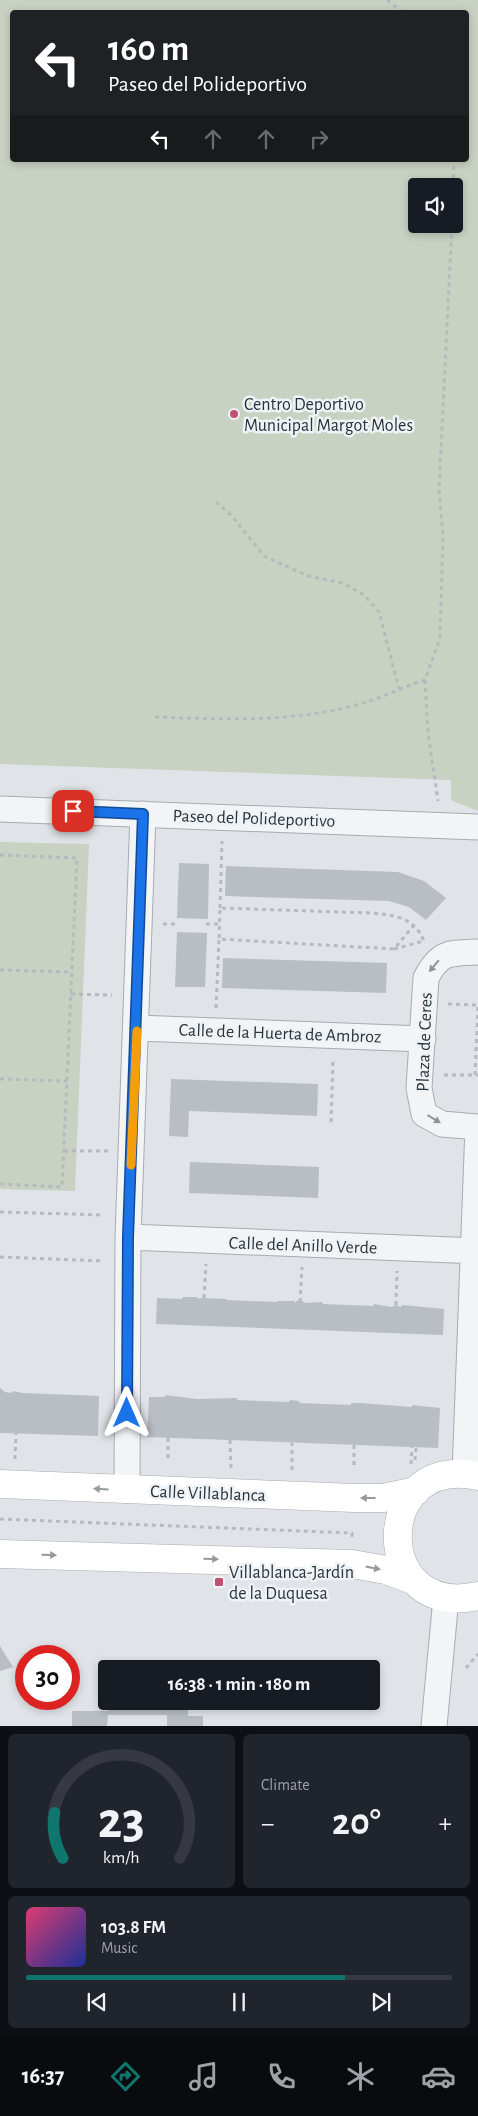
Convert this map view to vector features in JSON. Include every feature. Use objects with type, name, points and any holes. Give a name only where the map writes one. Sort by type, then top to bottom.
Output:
[{"type":"main road","points":[[472,1475],[447,1475],[430,1481],[416,1491],[406,1504],[399,1518],[396,1535],[398,1551],[404,1566],[414,1580],[428,1591],[446,1598],[464,1599],[478,1596]]},
{"type":"main road","name":"Calle Villablanca","points":[[0,1484],[373,1498],[383,1498],[416,1491]]},
{"type":"main road","points":[[0,1554],[352,1564],[386,1570],[414,1580]]},
{"type":"street","name":"Paseo del Polideportivo","points":[[0,809],[478,827]]},
{"type":"street","points":[[127,1490],[128,1237],[137,1028],[143,814]]},
{"type":"street","name":"Plaza de Ceres","points":[[478,952],[450,953],[434,963],[426,978],[419,1088],[424,1114],[442,1124],[478,1127]]},
{"type":"street","name":"Calle de la Huerta de Ambroz","points":[[137,1028],[423,1039]]},
{"type":"street","points":[[472,1475],[478,1127]]},
{"type":"street","name":"Calle del Anillo Verde","points":[[128,1237],[476,1251]]},
{"type":"street","points":[[434,1726],[446,1598]]},
{"type":"path","points":[[387,0],[400,10]]},
{"type":"path","points":[[453,178],[454,162]]},
{"type":"path","points":[[438,801],[428,732],[425,680],[440,638],[442,536],[439,490],[452,233]]},
{"type":"path","points":[[216,502],[231,515],[264,556],[308,576],[343,583],[364,595],[379,612],[399,689]]},
{"type":"path","points":[[154,718],[251,720],[314,714],[358,705],[425,680]]},
{"type":"path","points":[[216,1014],[222,838]]},
{"type":"path","points":[[0,855],[77,858],[62,1187],[0,1184]]},
{"type":"path","points":[[219,938],[394,949],[424,941],[419,929],[394,915],[371,912],[220,908]]},
{"type":"path","points":[[158,923],[176,924]]},
{"type":"path","points":[[206,924],[219,924]]},
{"type":"path","points":[[394,949],[414,925]]},
{"type":"path","points":[[0,970],[72,972]]},
{"type":"path","points":[[71,994],[118,995]]},
{"type":"path","points":[[475,1075],[478,1005]]},
{"type":"path","points":[[331,1122],[334,1035]]},
{"type":"path","points":[[0,1079],[67,1081]]},
{"type":"path","points":[[64,1151],[112,1151]]},
{"type":"path","points":[[0,1212],[112,1215]]},
{"type":"path","points":[[0,1257],[109,1262]]},
{"type":"path","points":[[204,1298],[206,1263]]},
{"type":"path","points":[[300,1302],[302,1266]]},
{"type":"path","points":[[396,1305],[397,1269]]},
{"type":"path","points":[[14,1460],[16,1433]]},
{"type":"path","points":[[168,1438],[168,1458]]},
{"type":"path","points":[[230,1440],[231,1469]]},
{"type":"path","points":[[292,1443],[292,1462]]},
{"type":"path","points":[[354,1445],[354,1465]]},
{"type":"path","points":[[415,1461],[416,1448]]},
{"type":"path","points":[[0,1519],[352,1533],[352,1546]]},
{"type":"path","points":[[466,1668],[478,1654]]},
{"type":"green space","name":"Centro Deportivo Municipal Margot Moles","points":[[0,0],[478,0],[478,811],[451,800],[451,780],[0,764]]},
{"type":"green space","points":[[0,842],[89,844],[75,1191],[0,1189]]},
{"type":"building","points":[[179,863],[209,864],[208,919],[177,918]]},
{"type":"building","points":[[226,866],[398,872],[424,881],[446,898],[426,920],[409,907],[389,901],[225,896]]},
{"type":"building","points":[[177,932],[207,933],[205,987],[175,987]]},
{"type":"building","points":[[223,958],[387,963],[386,993],[222,988]]},
{"type":"building","points":[[171,1079],[318,1084],[317,1116],[189,1111],[188,1137],[169,1136]]},
{"type":"building","points":[[190,1162],[319,1167],[318,1198],[189,1193]]},
{"type":"building","points":[[183,1297],[277,1302],[294,1301],[296,1303],[296,1301],[303,1301],[304,1303],[322,1302],[323,1304],[373,1306],[374,1304],[392,1307],[396,1305],[401,1307],[402,1305],[444,1309],[443,1335],[156,1324],[157,1298],[182,1299]]},
{"type":"building","points":[[0,1388],[5,1392],[11,1393],[13,1391],[99,1396],[98,1436],[0,1433]]},
{"type":"building","points":[[165,1395],[197,1399],[237,1398],[237,1400],[289,1402],[290,1400],[299,1401],[300,1403],[351,1405],[351,1403],[361,1403],[440,1408],[438,1448],[147,1437],[149,1397],[165,1397]]},
{"type":"building","points":[[0,1646],[13,1667],[0,1671]]},
{"type":"building","points":[[188,1710],[188,1716],[203,1716],[203,1726],[167,1726],[167,1715],[108,1715],[107,1726],[72,1726],[72,1711]]},
{"type":"slow traffic","points":[[131,1165],[137,1031]]},
{"type":"place","name":"Centro Deportivo Municipal Margot Moles","points":[[234,414]]},
{"type":"place","name":"Villablanca-Jardín de la Duquesa","points":[[219,1582]]},
{"type":"route","points":[[73,811],[143,814],[137,1028],[128,1237],[127,1413]]}]
